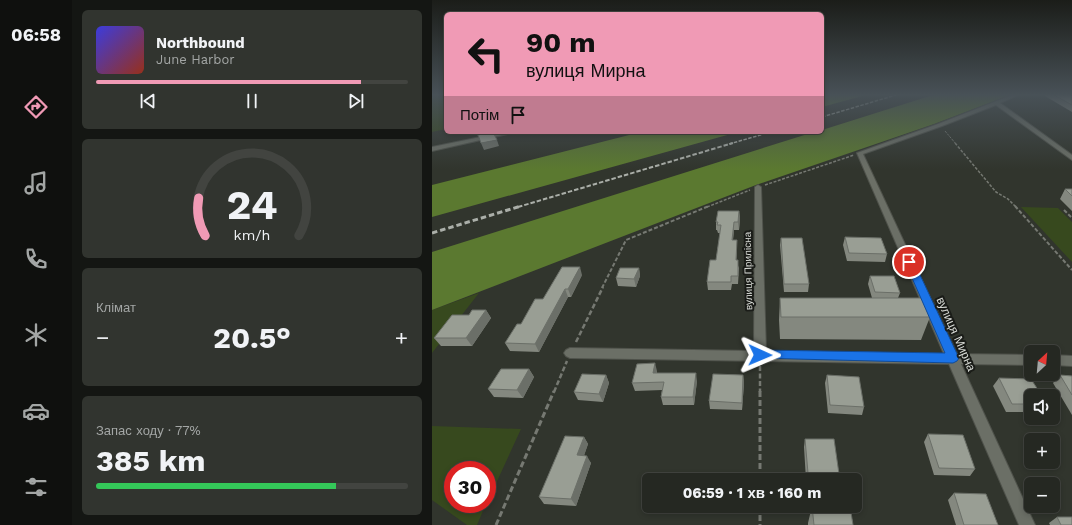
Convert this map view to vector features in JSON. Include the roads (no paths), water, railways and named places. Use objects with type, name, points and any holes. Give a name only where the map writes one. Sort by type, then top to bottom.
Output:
[{"type":"street","name":"вулиця Мирна","points":[[954,120],[860,154],[1027,525]]},
{"type":"street","points":[[1020,120],[1072,158]]},
{"type":"street","points":[[432,149],[503,134]]},
{"type":"street","name":"вулиця Прилісна","points":[[758,187],[760,355]]},
{"type":"street","points":[[570,353],[1024,360]]},
{"type":"street","points":[[1060,360],[1072,361]]},
{"type":"railway","points":[[729,144],[764,134]]},
{"type":"railway","points":[[518,207],[733,143]]},
{"type":"railway","points":[[432,233],[521,206]]}]
